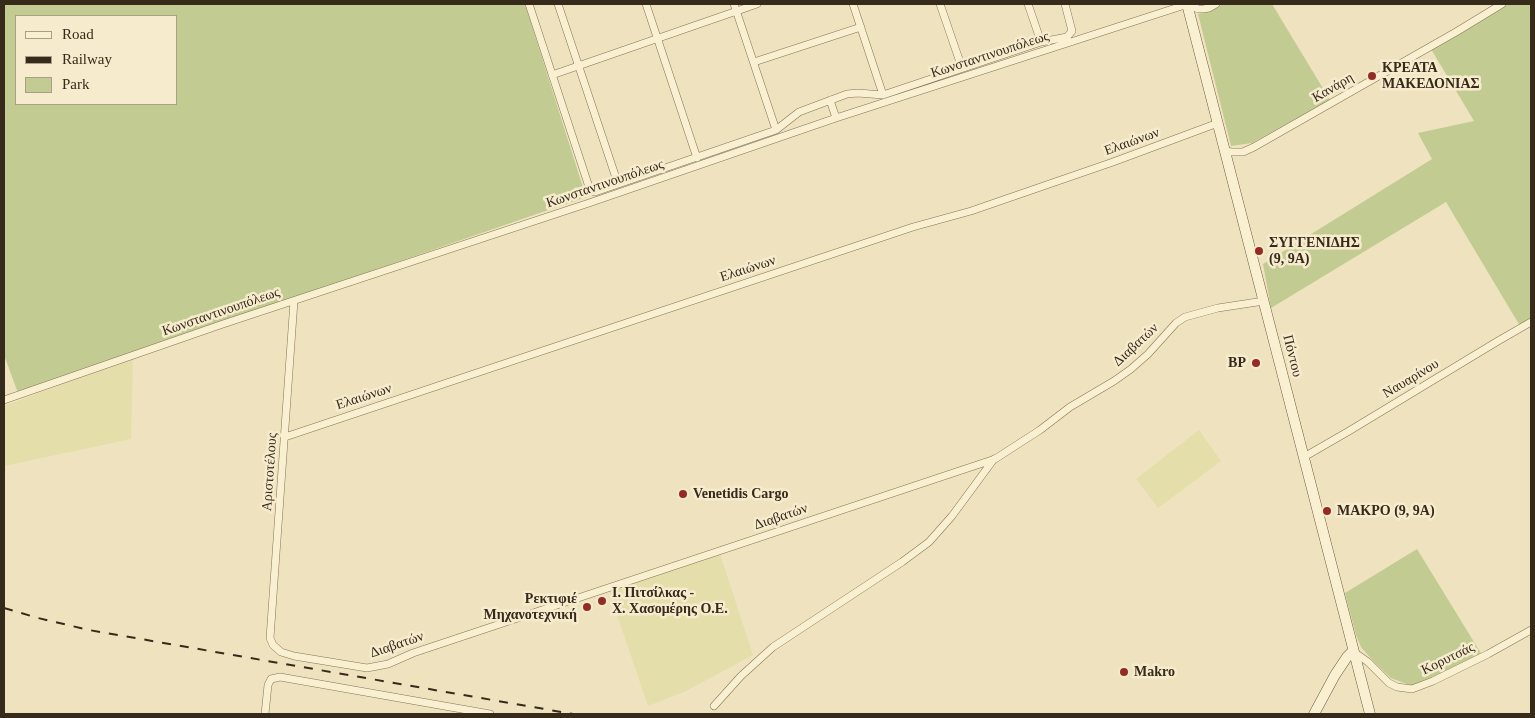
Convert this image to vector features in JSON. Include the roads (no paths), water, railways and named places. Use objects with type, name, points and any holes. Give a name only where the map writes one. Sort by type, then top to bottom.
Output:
[{"type":"street","points":[[529,4],[590,190],[595,192],[776,130],[799,112],[847,94],[883,94],[1041,42],[1067,37],[1072,31],[1065,4]]},
{"type":"street","points":[[558,4],[618,184]]},
{"type":"street","points":[[646,4],[697,158]]},
{"type":"street","points":[[552,75],[658,38],[736,7],[757,4]]},
{"type":"street","points":[[853,4],[883,94]]},
{"type":"street","points":[[940,4],[962,68]]},
{"type":"street","points":[[1028,4],[1041,42]]},
{"type":"street","name":"Κωνσταντινουπόλεως","points":[[4,400],[836,118],[1187,4],[1198,9],[1204,9],[1216,4]]},
{"type":"street","name":"Πόντου","points":[[1187,4],[1370,714]]},
{"type":"street","name":"Κανάρη","points":[[1225,151],[1238,152],[1254,147],[1502,4]]},
{"type":"street","points":[[736,7],[776,130]]},
{"type":"street","points":[[754,62],[861,27]]},
{"type":"street","points":[[830,100],[836,118]]},
{"type":"street","name":"Ελαιώνων","points":[[286,437],[913,227],[971,211],[1218,123]]},
{"type":"street","name":"Αριστοτέλους","points":[[272,645],[270,638],[286,437],[294,301]]},
{"type":"street","name":"Διαβατών","points":[[272,645],[281,652],[294,656],[367,668],[383,665],[422,650],[995,459],[1040,430],[1070,407],[1131,369],[1185,317],[1218,308],[1264,301]]},
{"type":"street","name":"Ναυαρίνου","points":[[1304,457],[1531,322]]},
{"type":"street","points":[[714,706],[741,676],[773,647],[902,562],[929,542],[952,516],[995,459]]},
{"type":"street","name":"Κορυτσάς","points":[[1354,651],[1389,683],[1397,687],[1412,688],[1433,681],[1531,630]]},
{"type":"street","points":[[1314,714],[1342,664],[1354,651]]},
{"type":"street","points":[[265,714],[269,682],[274,678],[287,678],[490,714]]},
{"type":"railway","points":[[4,608],[89,630],[573,714]]},
{"type":"place","name":"ΚΡΕΑΤΑ ΜΑΚΕΔΟΝΙΑΣ","points":[[1372,76]]},
{"type":"place","name":"ΣΥΓΓΕΝΙΔΗΣ (9, 9Α)","points":[[1259,251]]},
{"type":"place","name":"BP","points":[[1256,363]]},
{"type":"place","name":"Venetidis Cargo","points":[[683,494]]},
{"type":"place","name":"ΜΑΚΡΟ (9, 9Α)","points":[[1327,511]]},
{"type":"place","name":"Ι. Πιτσίλκας - Χ. Χασομέρης Ο.Ε.","points":[[602,601]]},
{"type":"place","name":"Ρεκτιφιέ Μηχανοτεχνική","points":[[587,607]]},
{"type":"place","name":"Makro","points":[[1124,672]]}]
